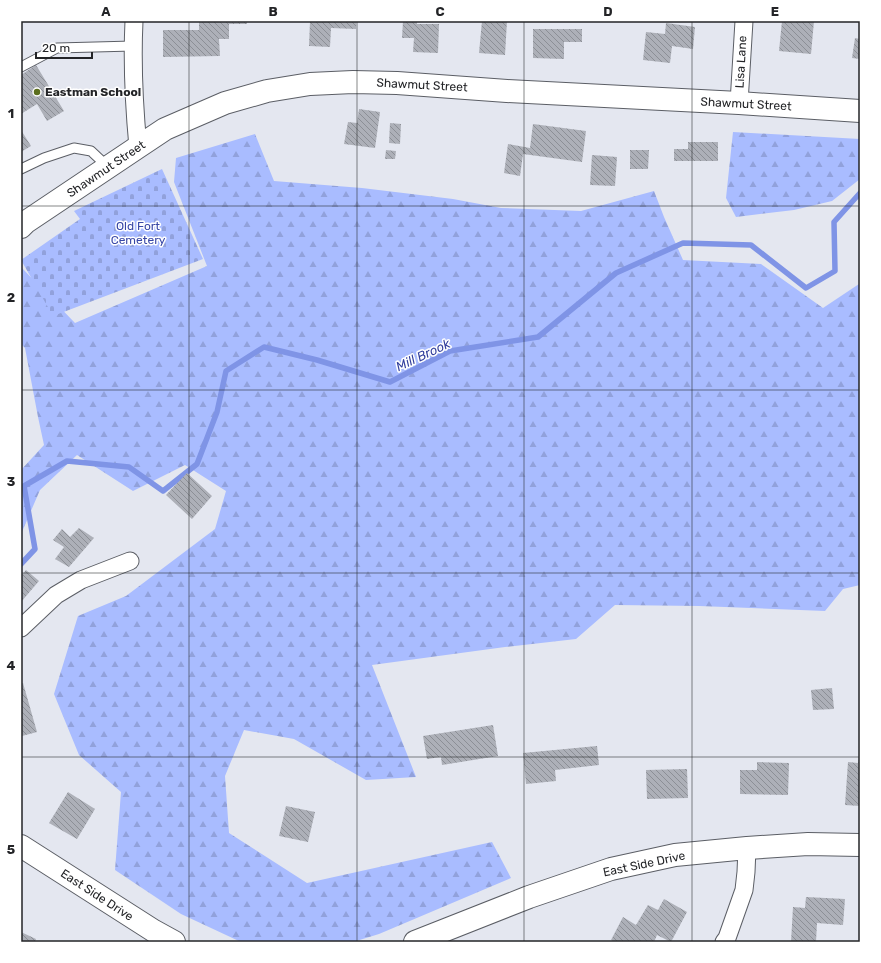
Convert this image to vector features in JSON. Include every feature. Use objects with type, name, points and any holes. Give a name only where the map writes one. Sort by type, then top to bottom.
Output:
[{"type":"street","points":[[134,21],[133,46],[135,118],[138,147]]},
{"type":"street","name":"Lisa Lane","points":[[739,103],[744,21]]},
{"type":"street","name":"Shawmut Street","points":[[21,227],[26,222],[165,129],[225,103],[267,91],[310,84],[353,82],[397,83],[506,91],[860,111]]},
{"type":"street","points":[[21,628],[56,595],[81,580],[130,560]]},
{"type":"street","name":"East Side Drive","points":[[415,942],[529,897],[611,869],[676,856],[747,848],[808,844],[860,846]]},
{"type":"street","name":"East Side Drive","points":[[21,846],[154,931],[174,942]]},
{"type":"street","points":[[724,942],[727,938],[744,890],[747,848]]},
{"type":"lane","points":[[21,67],[58,48],[133,46]]},
{"type":"lane","points":[[21,169],[44,158],[74,148],[91,151],[108,167]]},
{"type":"green space","points":[[733,132],[860,139],[860,179],[832,201],[794,210],[736,217],[726,198]]},
{"type":"green space","points":[[255,134],[274,181],[362,188],[453,199],[501,208],[581,211],[654,191],[683,260],[761,264],[823,308],[859,284],[860,281],[860,585],[843,589],[825,611],[699,606],[615,605],[576,639],[372,665],[416,777],[366,780],[294,739],[244,730],[225,776],[229,833],[307,883],[492,842],[511,878],[379,934],[353,942],[241,942],[181,914],[115,870],[121,792],[79,755],[54,694],[78,616],[126,596],[215,529],[226,491],[185,465],[133,491],[77,455],[40,490],[21,534],[21,470],[44,445],[25,348],[21,344],[21,267],[75,323],[207,266],[174,182],[176,158]]},
{"type":"green space","name":"Old Fort Cemetery","points":[[162,169],[203,259],[53,316],[21,260],[80,219],[74,211]]},
{"type":"building","points":[[199,21],[247,21],[247,24],[229,24],[229,39],[219,39],[220,56],[163,57],[163,30],[199,30]]},
{"type":"building","points":[[310,21],[356,21],[356,29],[331,28],[330,47],[309,46]]},
{"type":"building","points":[[403,21],[417,21],[417,24],[439,24],[438,53],[413,52],[414,38],[402,38]]},
{"type":"building","points":[[482,21],[507,21],[505,55],[479,53]]},
{"type":"building","points":[[782,21],[814,21],[811,54],[779,51]]},
{"type":"building","points":[[666,23],[695,27],[693,49],[672,46],[670,63],[643,60],[646,32],[665,34]]},
{"type":"building","points":[[533,29],[582,29],[582,42],[564,42],[564,59],[533,58]]},
{"type":"building","points":[[855,38],[860,39],[860,59],[852,58]]},
{"type":"building","name":"Eastman School","points":[[36,65],[64,111],[47,121],[37,104],[21,114],[21,75]]},
{"type":"building","points":[[359,109],[380,112],[375,148],[344,144],[348,122],[357,123]]},
{"type":"building","points":[[390,123],[401,124],[400,144],[389,143]]},
{"type":"building","points":[[533,124],[586,131],[582,162],[523,154],[520,176],[504,173],[508,144],[530,148]]},
{"type":"building","points":[[21,130],[31,146],[21,152]]},
{"type":"building","points":[[688,142],[718,142],[718,161],[674,161],[674,149],[688,149]]},
{"type":"building","points":[[386,150],[396,151],[395,159],[385,159]]},
{"type":"building","points":[[630,150],[649,150],[648,169],[630,169]]},
{"type":"building","points":[[592,155],[617,157],[615,186],[590,185]]},
{"type":"building","points":[[187,473],[212,496],[192,519],[166,495]]},
{"type":"building","points":[[79,528],[94,538],[69,567],[55,559],[64,547],[53,540],[62,529],[70,537]]},
{"type":"building","points":[[26,570],[39,581],[21,602],[21,576]]},
{"type":"building","points":[[23,683],[37,732],[22,736],[21,684]]},
{"type":"building","points":[[832,688],[834,709],[813,710],[811,690]]},
{"type":"building","points":[[493,725],[498,756],[442,765],[441,757],[427,759],[423,736]]},
{"type":"building","points":[[597,746],[599,765],[555,770],[556,781],[526,784],[523,753]]},
{"type":"building","points":[[859,757],[860,806],[845,805],[848,762],[858,763]]},
{"type":"building","points":[[757,762],[789,763],[788,795],[740,794],[740,770],[757,770]]},
{"type":"building","points":[[687,769],[688,798],[647,799],[646,770]]},
{"type":"building","points":[[68,792],[95,809],[77,839],[49,823]]},
{"type":"building","points":[[286,806],[315,812],[308,842],[279,836]]},
{"type":"building","points":[[806,897],[845,899],[843,925],[817,923],[816,942],[791,942],[793,907],[805,908]]},
{"type":"building","points":[[664,899],[687,912],[671,942],[657,935],[654,942],[614,942],[611,940],[623,917],[636,925],[648,905],[658,910]]},
{"type":"building","points":[[21,932],[36,939],[35,942],[21,942]]},
{"type":"waterway","name":"Mill Brook","points":[[21,564],[35,549],[24,486],[67,461],[129,467],[163,491],[197,464],[217,412],[226,371],[264,347],[317,360],[390,382],[450,351],[538,337],[616,273],[683,243],[751,245],[806,288],[835,271],[834,222],[860,193]]},
{"type":"place","name":"Eastman School","points":[[37,92]]}]
